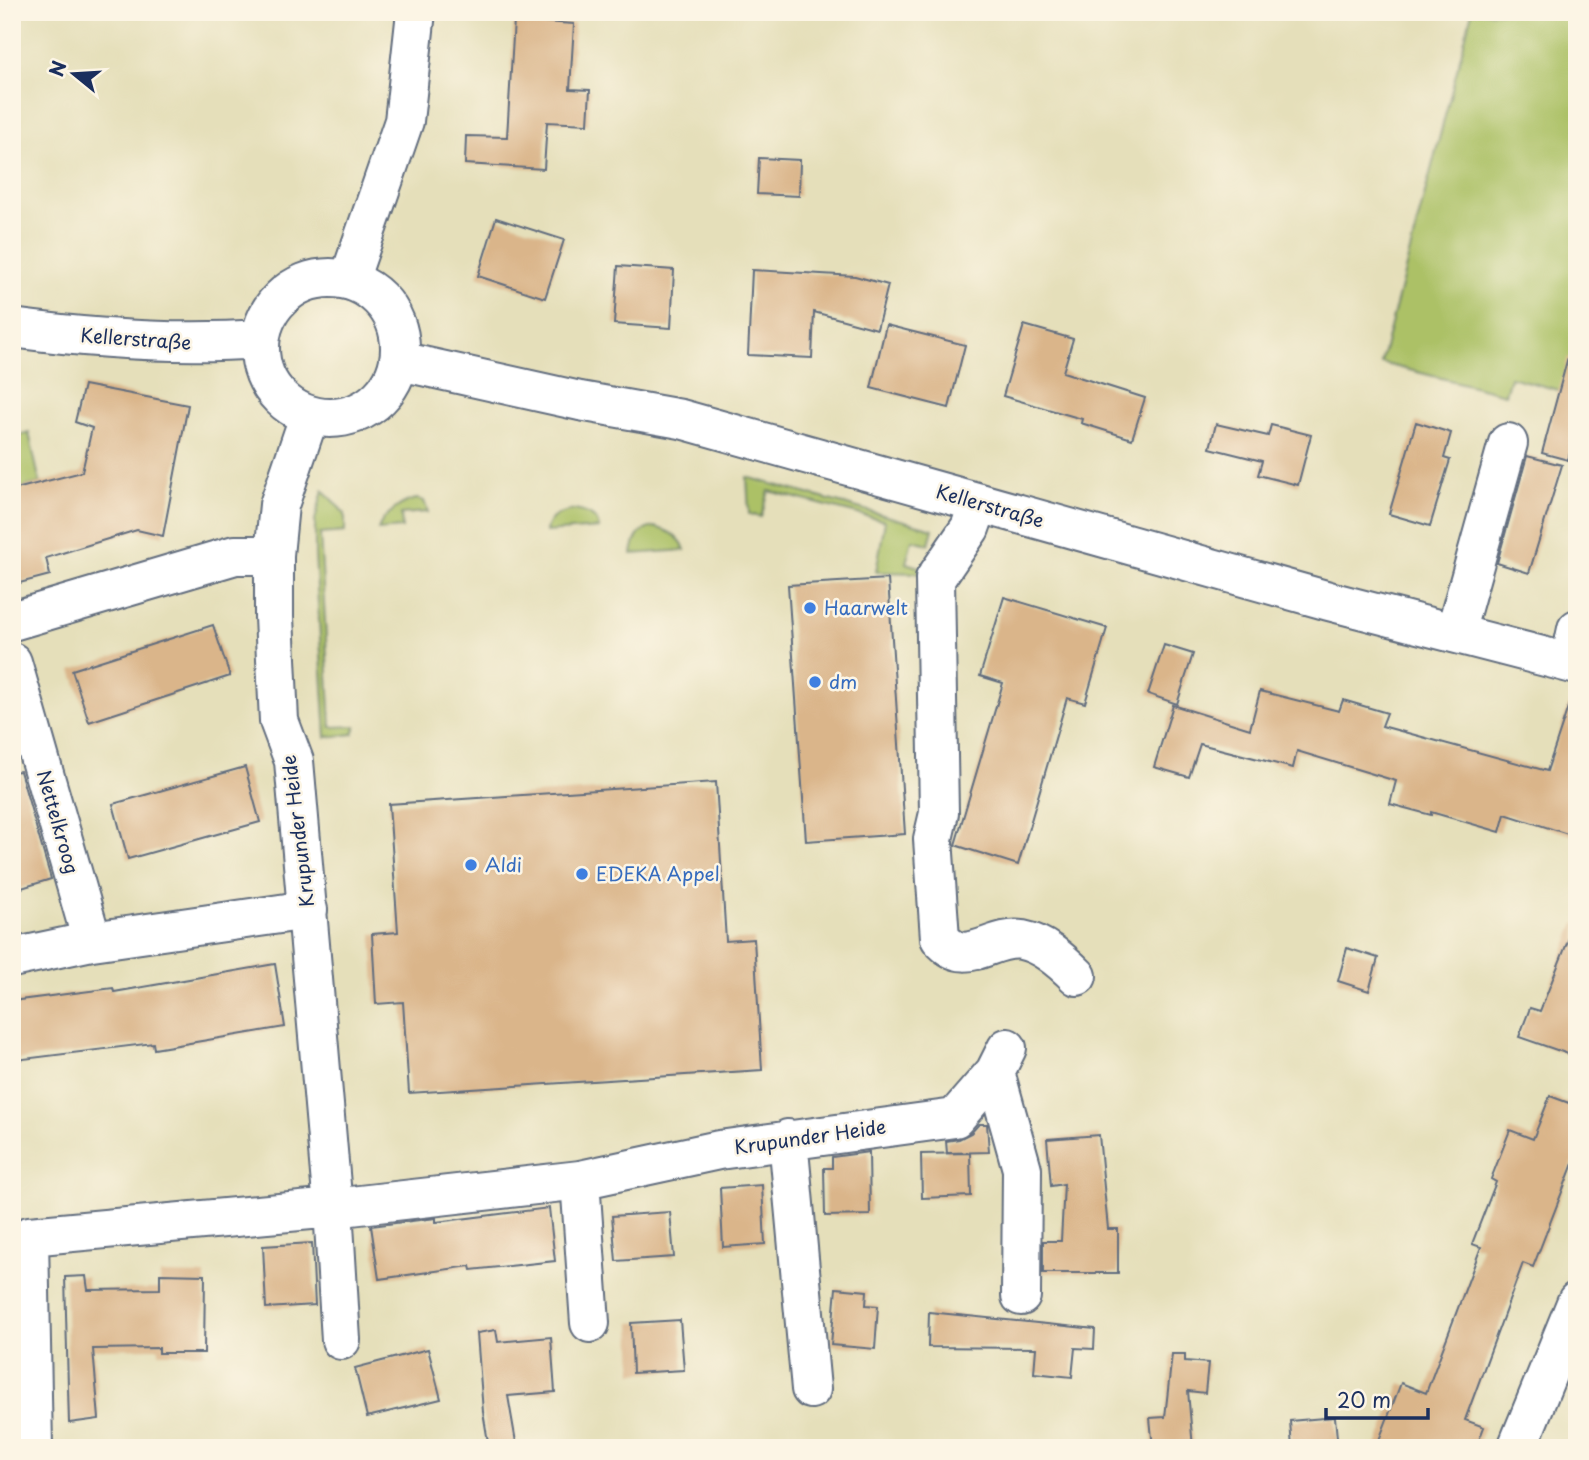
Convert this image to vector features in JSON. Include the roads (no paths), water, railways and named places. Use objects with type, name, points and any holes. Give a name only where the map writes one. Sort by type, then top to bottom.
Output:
[{"type":"street","points":[[349,280],[404,121],[416,12]]},
{"type":"street","points":[[326,278],[349,280],[373,292],[390,311],[400,335],[400,361],[383,397],[349,418],[309,417],[287,406],[270,387],[260,364],[260,339],[267,316],[282,297],[302,283],[326,278]]},
{"type":"street","name":"Kellerstraße","points":[[12,328],[141,340],[212,343],[260,339]]},
{"type":"street","name":"Kellerstraße","points":[[400,361],[580,401],[681,419],[1329,601],[1455,633],[1574,652]]},
{"type":"street","name":"Krupunder Heide","points":[[309,417],[279,505],[274,555],[274,617],[279,721],[294,761],[308,910],[333,1208],[341,1340]]},
{"type":"street","points":[[1455,633],[1508,443]]},
{"type":"street","points":[[979,503],[970,528],[935,579],[939,813],[933,839],[940,938],[947,947],[964,953],[1002,941],[1021,940],[1059,959],[1077,976]]},
{"type":"street","points":[[12,621],[235,555],[274,555]]},
{"type":"street","name":"Nettelkroog","points":[[12,662],[92,941]]},
{"type":"street","points":[[12,958],[92,941],[308,910]]},
{"type":"street","name":"Krupunder Heide","points":[[33,1448],[22,1377],[29,1236],[333,1208],[580,1180],[719,1150],[956,1118],[1001,1060],[1022,1169],[1021,1296]]},
{"type":"street","points":[[788,1139],[811,1389]]},
{"type":"street","points":[[580,1180],[590,1323]]},
{"type":"street","points":[[1517,1448],[1577,1301]]},
{"type":"place","name":"Haarwelt","points":[[810,608]]},
{"type":"place","name":"dm","points":[[815,682]]},
{"type":"place","name":"Aldi","points":[[471,865]]},
{"type":"place","name":"EDEKA Appel","points":[[582,874]]}]
